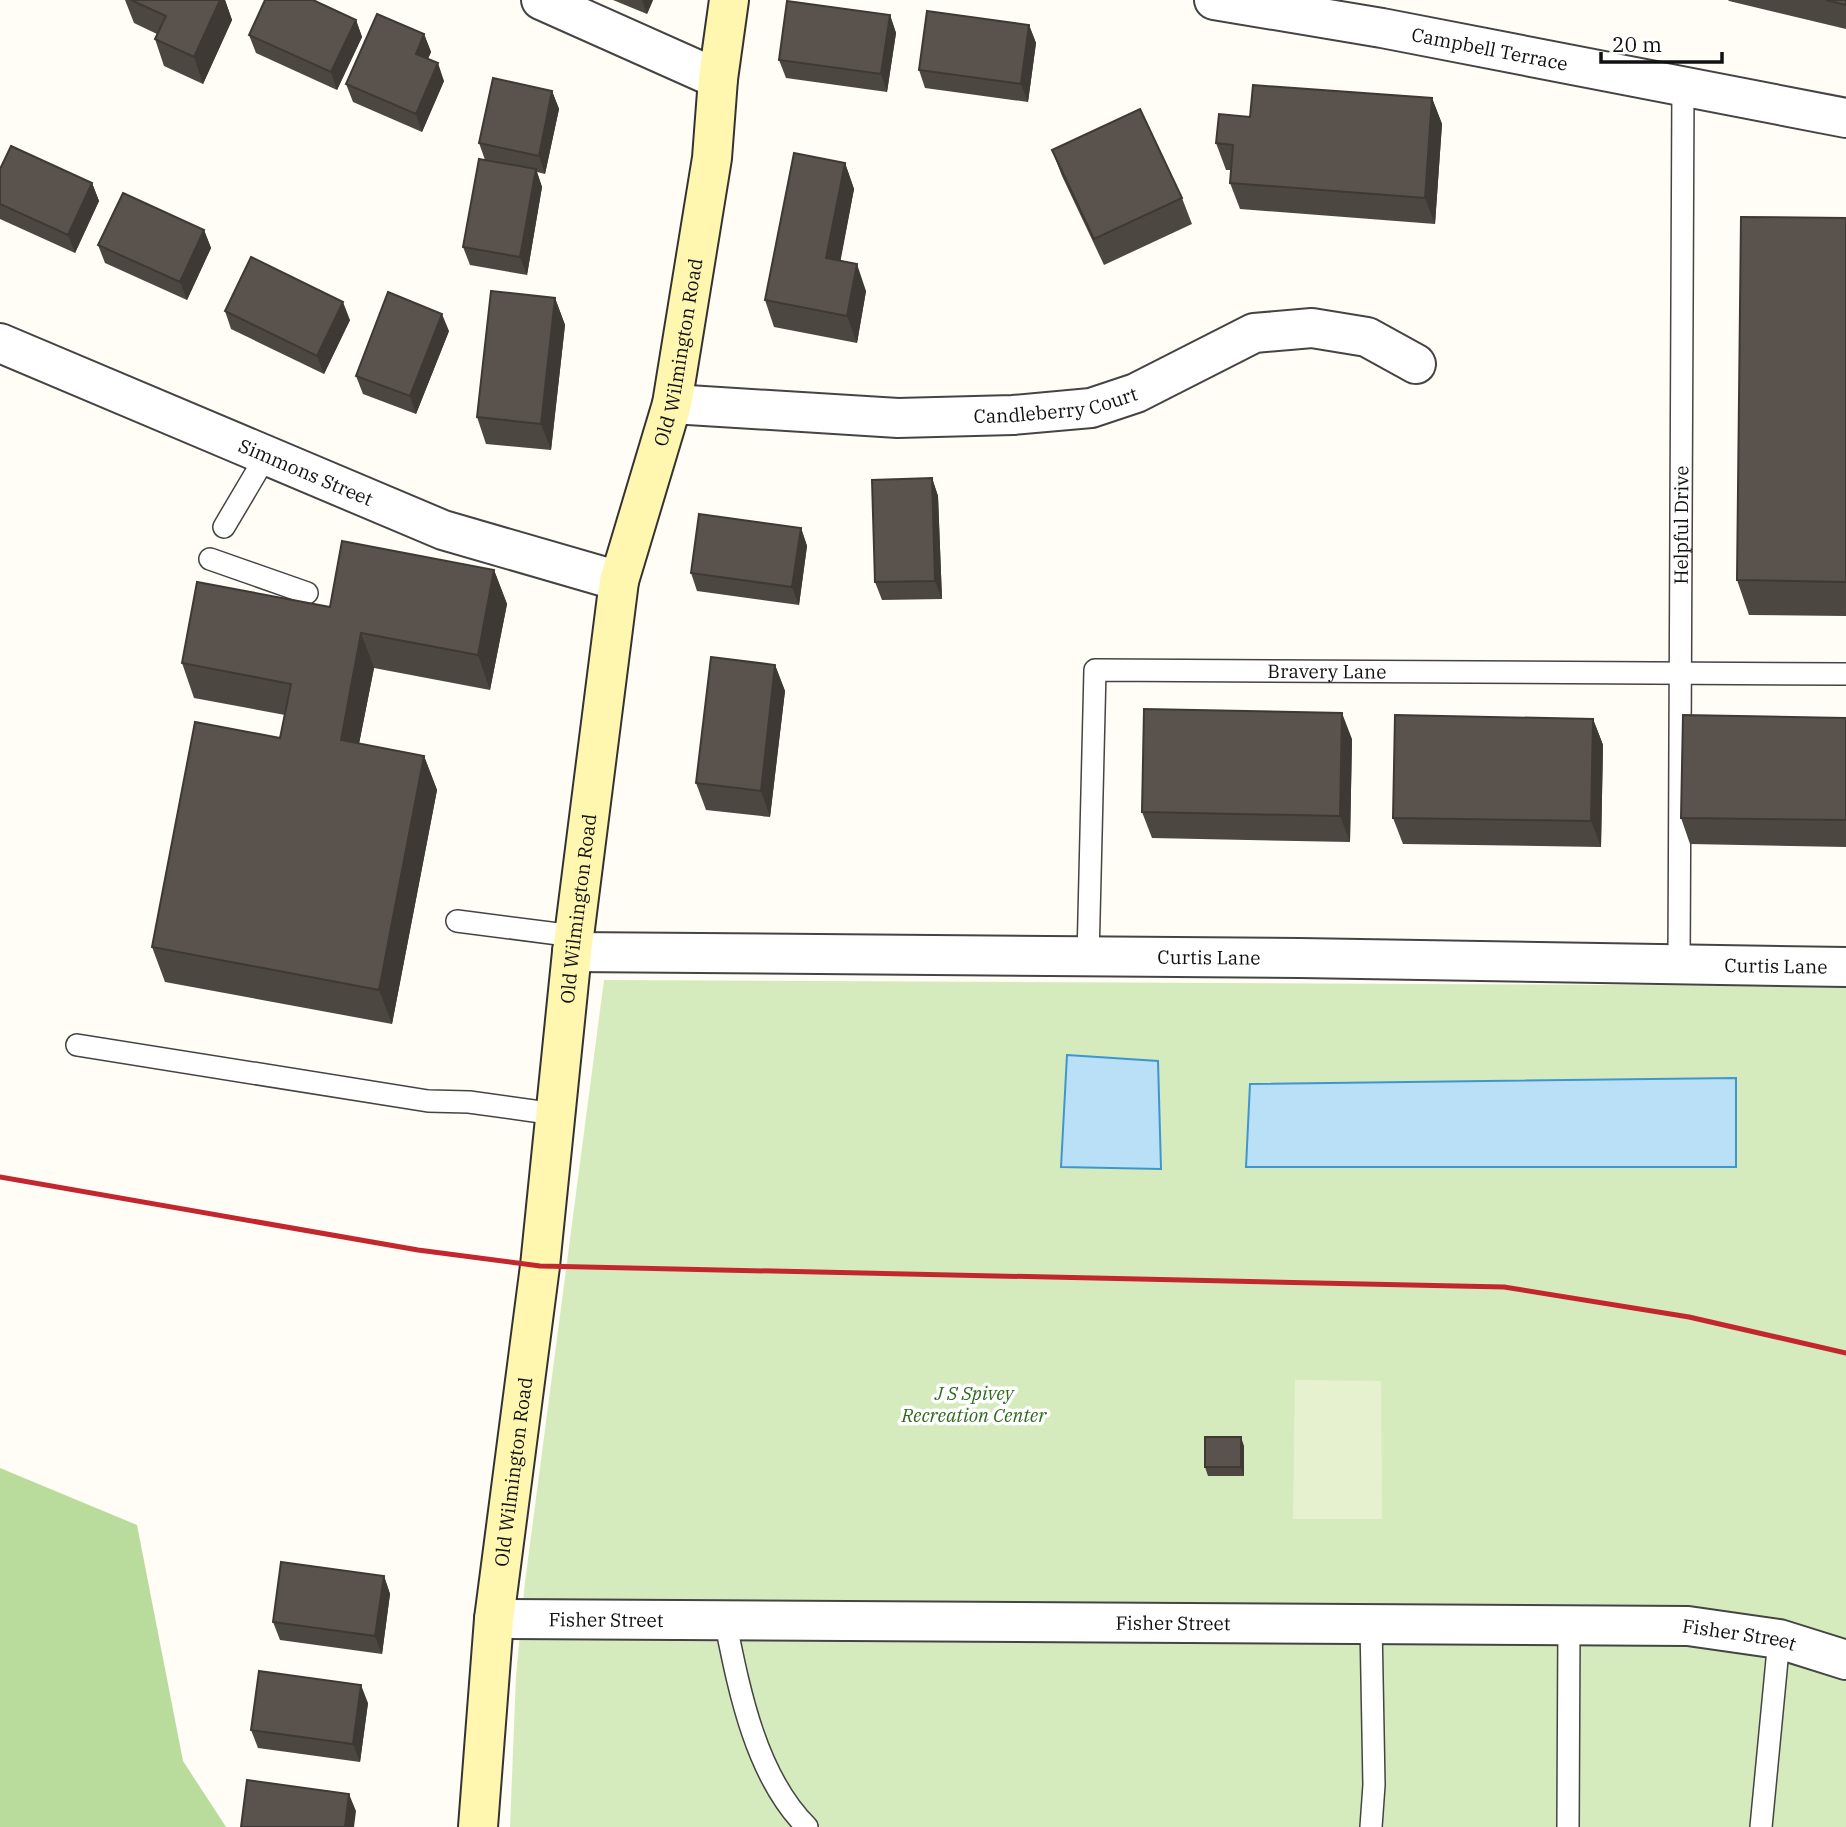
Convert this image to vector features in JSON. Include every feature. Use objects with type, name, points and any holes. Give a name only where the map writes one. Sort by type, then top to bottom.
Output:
[{"type":"main road","name":"Old Wilmington Road","points":[[478,1827],[495,1619],[540,1266],[573,944],[619,581],[672,404],[712,158],[718,79],[729,0]]},
{"type":"street","points":[[541,0],[718,79]]},
{"type":"street","name":"Campbell Terrace","points":[[1214,0],[1396,31],[1846,118]]},
{"type":"street","name":"Candleberry Court","points":[[672,404],[898,418],[1013,415],[1091,408],[1136,393],[1254,333],[1312,328],[1367,337],[1416,363]]},
{"type":"street","name":"Simmons Street","points":[[0,343],[443,530],[619,581]]},
{"type":"street","name":"Curtis Lane","points":[[573,944],[1088,958],[1314,958],[1846,967]]},
{"type":"street","name":"Fisher Street","points":[[495,1619],[1688,1626],[1779,1639],[1846,1660]]},
{"type":"lane","name":"Helpful Drive","points":[[1679,965],[1683,85]]},
{"type":"lane","points":[[224,527],[266,456]]},
{"type":"lane","points":[[210,559],[307,593]]},
{"type":"lane","name":"Bravery Lane","points":[[1088,958],[1095,670],[1846,674]]},
{"type":"lane","points":[[457,921],[573,944]]},
{"type":"lane","points":[[77,1045],[428,1101],[469,1102],[555,1114]]},
{"type":"lane","points":[[725,1620],[742,1703],[771,1777],[807,1827]]},
{"type":"lane","points":[[1371,1624],[1374,1785],[1371,1827]]},
{"type":"lane","points":[[1568,1827],[1569,1625]]},
{"type":"lane","points":[[1760,1827],[1779,1639]]},
{"type":"green space","name":"J S Spivey Recreation Center","points":[[604,980],[1846,986],[1846,1827],[510,1827],[516,1676],[525,1582]]},
{"type":"green space","points":[[1295,1380],[1381,1381],[1382,1519],[1293,1519]]},
{"type":"green space","points":[[0,1468],[137,1525],[183,1761],[226,1827],[0,1827]]},
{"type":"water","points":[[1067,1055],[1158,1061],[1161,1169],[1061,1167]]},
{"type":"water","points":[[1736,1078],[1736,1167],[1246,1167],[1250,1084]]},
{"type":"building","points":[[131,0],[220,0],[194,57],[155,39],[166,16]]},
{"type":"building","points":[[265,0],[313,0],[356,20],[331,72],[249,35]]},
{"type":"building","points":[[1826,0],[1846,0],[1846,5]]},
{"type":"building","points":[[787,1],[890,15],[881,74],[779,60]]},
{"type":"building","points":[[927,11],[1029,25],[1021,84],[919,70]]},
{"type":"building","points":[[377,14],[424,34],[416,54],[438,63],[416,114],[346,84]]},
{"type":"building","points":[[493,78],[552,91],[539,156],[479,143]]},
{"type":"building","points":[[1253,85],[1432,98],[1425,198],[1230,183],[1233,145],[1216,143],[1219,114],[1250,117]]},
{"type":"building","points":[[1140,109],[1182,198],[1094,239],[1052,150]]},
{"type":"building","points":[[11,146],[92,183],[68,235],[0,204],[0,169]]},
{"type":"building","points":[[794,153],[845,163],[826,258],[857,264],[847,316],[765,300]]},
{"type":"building","points":[[479,159],[536,169],[520,257],[463,247]]},
{"type":"building","points":[[123,193],[204,230],[180,282],[98,245]]},
{"type":"building","points":[[1741,217],[1846,218],[1846,582],[1737,580]]},
{"type":"building","points":[[251,257],[343,302],[317,356],[225,311]]},
{"type":"building","points":[[491,291],[555,298],[541,424],[477,417]]},
{"type":"building","points":[[388,292],[442,314],[410,396],[356,376]]},
{"type":"building","points":[[932,478],[935,581],[875,582],[872,480]]},
{"type":"building","points":[[699,514],[801,528],[792,587],[691,573]]},
{"type":"building","points":[[342,541],[494,570],[478,655],[361,633],[341,740],[424,756],[379,990],[152,947],[195,722],[280,738],[291,684],[182,663],[197,582],[330,607]]},
{"type":"building","points":[[711,657],[775,665],[761,791],[696,783]]},
{"type":"building","points":[[1144,709],[1342,713],[1340,816],[1142,812]]},
{"type":"building","points":[[1395,715],[1593,719],[1591,821],[1393,818]]},
{"type":"building","points":[[1683,715],[1846,718],[1846,820],[1681,818]]},
{"type":"building","points":[[1205,1437],[1241,1437],[1241,1467],[1205,1467]]},
{"type":"building","points":[[281,1562],[384,1576],[375,1636],[273,1622]]},
{"type":"building","points":[[259,1671],[361,1685],[353,1744],[251,1730]]},
{"type":"building","points":[[247,1780],[349,1794],[345,1827],[241,1827]]},
{"type":"railway","points":[[0,1177],[418,1250],[540,1266],[1504,1287],[1689,1317],[1846,1353]]}]
